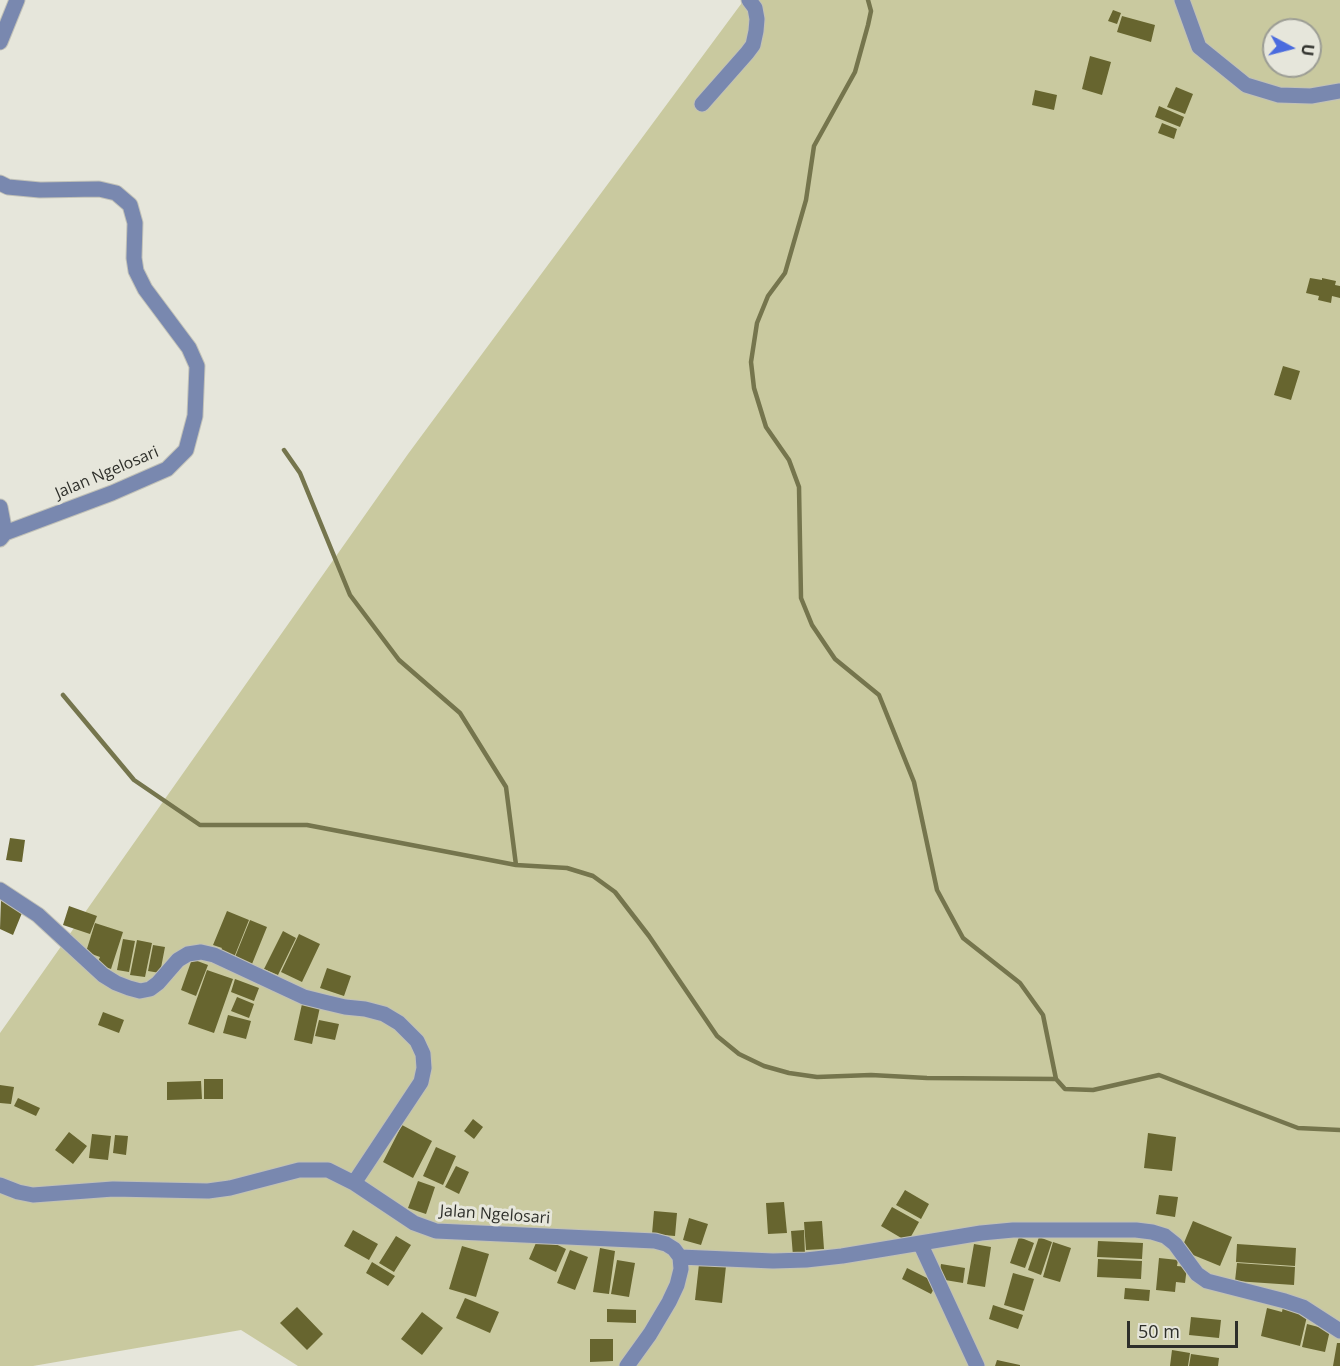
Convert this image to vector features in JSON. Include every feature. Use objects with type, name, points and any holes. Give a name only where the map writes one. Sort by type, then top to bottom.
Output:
[{"type":"street","points":[[0,42],[17,0]]},
{"type":"street","points":[[702,105],[753,45],[757,20],[755,8],[749,0]]},
{"type":"street","points":[[1182,0],[1199,47],[1246,84],[1279,95],[1311,96],[1340,91]]},
{"type":"street","name":"Jalan Ngelosari","points":[[0,183],[8,187],[40,190],[99,189],[116,193],[130,205],[135,222],[136,271],[145,289],[189,348],[197,366],[195,416],[186,450],[168,469],[2,536]]},
{"type":"street","points":[[0,507],[2,536]]},
{"type":"street","points":[[0,890],[38,915],[103,975],[129,988],[140,991],[150,989],[178,960],[188,954],[201,952],[214,955],[304,997],[384,1014],[399,1023],[417,1041],[423,1054],[424,1068],[421,1082],[354,1183]]},
{"type":"street","name":"Jalan Ngelosari","points":[[0,1185],[33,1195],[113,1190],[208,1191],[230,1188],[299,1170],[328,1170],[354,1183],[414,1223],[436,1231],[655,1241],[674,1249],[680,1257]]},
{"type":"street","points":[[627,1366],[669,1302],[681,1269],[680,1257],[806,1260],[1013,1230],[1152,1232],[1165,1236],[1176,1244],[1197,1274],[1207,1281],[1303,1307],[1340,1331]]},
{"type":"street","points":[[920,1243],[977,1366]]},
{"type":"green space","points":[[744,0],[1340,0],[1340,1366],[298,1366],[241,1330],[33,1366],[0,1366],[0,1033],[408,454]]},
{"type":"building","points":[[1113,10],[1121,13],[1117,24],[1108,21]]},
{"type":"building","points":[[1122,16],[1155,25],[1151,42],[1117,32]]},
{"type":"building","points":[[1090,56],[1111,62],[1102,95],[1082,89]]},
{"type":"building","points":[[1176,87],[1193,94],[1185,114],[1167,107]]},
{"type":"building","points":[[1035,90],[1057,95],[1054,110],[1032,105]]},
{"type":"building","points":[[1159,106],[1184,117],[1180,127],[1155,117]]},
{"type":"building","points":[[1162,123],[1177,129],[1174,139],[1158,133]]},
{"type":"building","points":[[1310,278],[1336,281],[1335,285],[1340,286],[1340,298],[1332,296],[1331,303],[1318,300],[1319,296],[1306,293]]},
{"type":"building","points":[[1283,366],[1300,371],[1291,400],[1274,395]]},
{"type":"building","points":[[10,838],[25,840],[22,862],[6,860]]},
{"type":"building","points":[[1,899],[24,908],[13,935],[0,929]]},
{"type":"building","points":[[69,906],[97,916],[90,934],[63,925]]},
{"type":"building","points":[[227,911],[249,920],[233,960],[219,954],[222,948],[213,945]]},
{"type":"building","points":[[250,920],[267,927],[252,964],[235,957]]},
{"type":"building","points":[[95,923],[123,932],[111,969],[97,964],[100,957],[86,952]]},
{"type":"building","points":[[283,931],[296,938],[278,975],[264,969]]},
{"type":"building","points":[[299,934],[320,944],[302,982],[281,972]]},
{"type":"building","points":[[123,939],[135,941],[129,972],[117,970]]},
{"type":"building","points":[[137,940],[152,943],[145,977],[130,975]]},
{"type":"building","points":[[153,945],[165,947],[160,973],[148,971]]},
{"type":"building","points":[[192,959],[208,965],[196,996],[181,990]]},
{"type":"building","points":[[327,968],[351,976],[344,996],[320,988]]},
{"type":"building","points":[[207,970],[233,979],[214,1033],[188,1024]]},
{"type":"building","points":[[235,979],[259,988],[254,1001],[231,992]]},
{"type":"building","points":[[237,997],[254,1004],[249,1018],[231,1011]]},
{"type":"building","points":[[302,1004],[320,1007],[312,1044],[294,1040]]},
{"type":"building","points":[[103,1012],[124,1020],[119,1033],[98,1025]]},
{"type":"building","points":[[228,1015],[251,1021],[246,1039],[223,1033]]},
{"type":"building","points":[[319,1020],[339,1024],[335,1040],[315,1036]]},
{"type":"building","points":[[204,1079],[223,1079],[223,1099],[204,1099]]},
{"type":"building","points":[[201,1081],[202,1099],[167,1100],[167,1082]]},
{"type":"building","points":[[0,1085],[14,1087],[11,1104],[0,1103]]},
{"type":"building","points":[[18,1098],[40,1108],[36,1116],[14,1106]]},
{"type":"building","points":[[473,1119],[483,1127],[474,1139],[464,1131]]},
{"type":"building","points":[[402,1125],[432,1141],[413,1178],[383,1162]]},
{"type":"building","points":[[69,1132],[87,1146],[73,1164],[55,1150]]},
{"type":"building","points":[[1148,1133],[1176,1137],[1172,1171],[1144,1168]]},
{"type":"building","points":[[92,1134],[111,1136],[108,1160],[89,1158]]},
{"type":"building","points":[[115,1135],[128,1136],[126,1155],[113,1153]]},
{"type":"building","points":[[436,1147],[456,1156],[443,1185],[423,1176]]},
{"type":"building","points":[[456,1166],[469,1172],[459,1194],[445,1187]]},
{"type":"building","points":[[418,1181],[435,1187],[426,1214],[408,1208]]},
{"type":"building","points":[[905,1190],[929,1204],[921,1219],[896,1205]]},
{"type":"building","points":[[1159,1195],[1178,1197],[1175,1217],[1156,1214]]},
{"type":"building","points":[[784,1202],[787,1233],[768,1234],[766,1203]]},
{"type":"building","points":[[892,1207],[919,1222],[908,1242],[881,1226]]},
{"type":"building","points":[[654,1211],[677,1213],[675,1236],[652,1234]]},
{"type":"building","points":[[689,1218],[708,1224],[701,1245],[683,1240]]},
{"type":"building","points":[[822,1221],[824,1249],[806,1250],[804,1222]]},
{"type":"building","points":[[1193,1221],[1232,1237],[1220,1266],[1181,1250]]},
{"type":"building","points":[[353,1230],[378,1244],[369,1260],[344,1246]]},
{"type":"building","points":[[804,1230],[805,1255],[793,1256],[791,1231]]},
{"type":"building","points":[[396,1236],[411,1245],[394,1272],[379,1263]]},
{"type":"building","points":[[539,1236],[566,1249],[556,1272],[529,1259]]},
{"type":"building","points":[[1019,1237],[1034,1243],[1025,1268],[1010,1263]]},
{"type":"building","points":[[1039,1237],[1052,1242],[1041,1275],[1028,1270]]},
{"type":"building","points":[[1098,1241],[1143,1243],[1142,1259],[1097,1257]]},
{"type":"building","points":[[1053,1242],[1071,1248],[1060,1282],[1043,1277]]},
{"type":"building","points":[[974,1244],[991,1247],[985,1287],[967,1284]]},
{"type":"building","points":[[1237,1244],[1296,1248],[1295,1266],[1236,1262]]},
{"type":"building","points":[[462,1246],[489,1254],[476,1297],[449,1289]]},
{"type":"building","points":[[600,1248],[615,1251],[609,1294],[593,1292]]},
{"type":"building","points":[[570,1250],[588,1257],[575,1290],[557,1283]]},
{"type":"building","points":[[1159,1258],[1178,1260],[1177,1266],[1187,1267],[1185,1283],[1176,1282],[1175,1292],[1156,1290]]},
{"type":"building","points":[[1098,1259],[1142,1261],[1141,1279],[1097,1277]]},
{"type":"building","points":[[617,1260],[635,1263],[629,1297],[611,1294]]},
{"type":"building","points":[[372,1262],[395,1276],[388,1286],[366,1273]]},
{"type":"building","points":[[1237,1263],[1295,1267],[1294,1285],[1235,1281]]},
{"type":"building","points":[[699,1264],[726,1266],[722,1303],[695,1300]]},
{"type":"building","points":[[941,1264],[965,1268],[963,1283],[939,1279]]},
{"type":"building","points":[[907,1268],[937,1283],[931,1294],[902,1279]]},
{"type":"building","points":[[1013,1273],[1034,1279],[1024,1311],[1004,1305]]},
{"type":"building","points":[[1125,1288],[1150,1290],[1149,1301],[1124,1299]]},
{"type":"building","points":[[465,1298],[499,1312],[490,1333],[456,1318]]},
{"type":"building","points":[[993,1305],[1023,1315],[1018,1329],[989,1319]]},
{"type":"building","points":[[1283,1306],[1308,1312],[1300,1346],[1261,1336],[1267,1308],[1282,1312]]},
{"type":"building","points":[[297,1307],[323,1334],[307,1350],[280,1323]]},
{"type":"building","points":[[607,1309],[636,1310],[636,1323],[607,1322]]},
{"type":"building","points":[[422,1312],[443,1328],[422,1355],[401,1339]]},
{"type":"building","points":[[1191,1317],[1221,1320],[1219,1338],[1189,1335]]},
{"type":"building","points":[[1307,1324],[1330,1330],[1325,1352],[1302,1347]]},
{"type":"building","points":[[590,1339],[613,1339],[613,1361],[590,1362]]},
{"type":"building","points":[[1337,1343],[1340,1343],[1340,1366],[1333,1366]]},
{"type":"building","points":[[1172,1350],[1190,1353],[1188,1366],[1170,1366]]},
{"type":"building","points":[[1191,1354],[1219,1358],[1218,1366],[1189,1366]]},
{"type":"building","points":[[997,1360],[1020,1365],[1020,1366],[995,1366]]},
{"type":"waterway","points":[[868,0],[871,11],[855,72],[814,146],[806,200],[785,273],[768,296],[757,323],[751,362],[754,388],[766,427],[789,460],[799,487],[801,598],[812,625],[835,659],[879,695],[914,782],[937,890],[963,938],[1020,983],[1043,1015],[1056,1079],[1065,1089],[1093,1090],[1159,1075],[1298,1128],[1340,1130]]},
{"type":"waterway","points":[[284,450],[300,473],[350,595],[399,660],[460,713],[506,787],[516,865]]},
{"type":"waterway","points":[[63,695],[134,780],[200,825],[307,825],[516,865],[567,868],[593,876],[615,892],[649,936],[717,1036],[739,1054],[764,1066],[817,1077],[871,1075],[1056,1079]]}]
